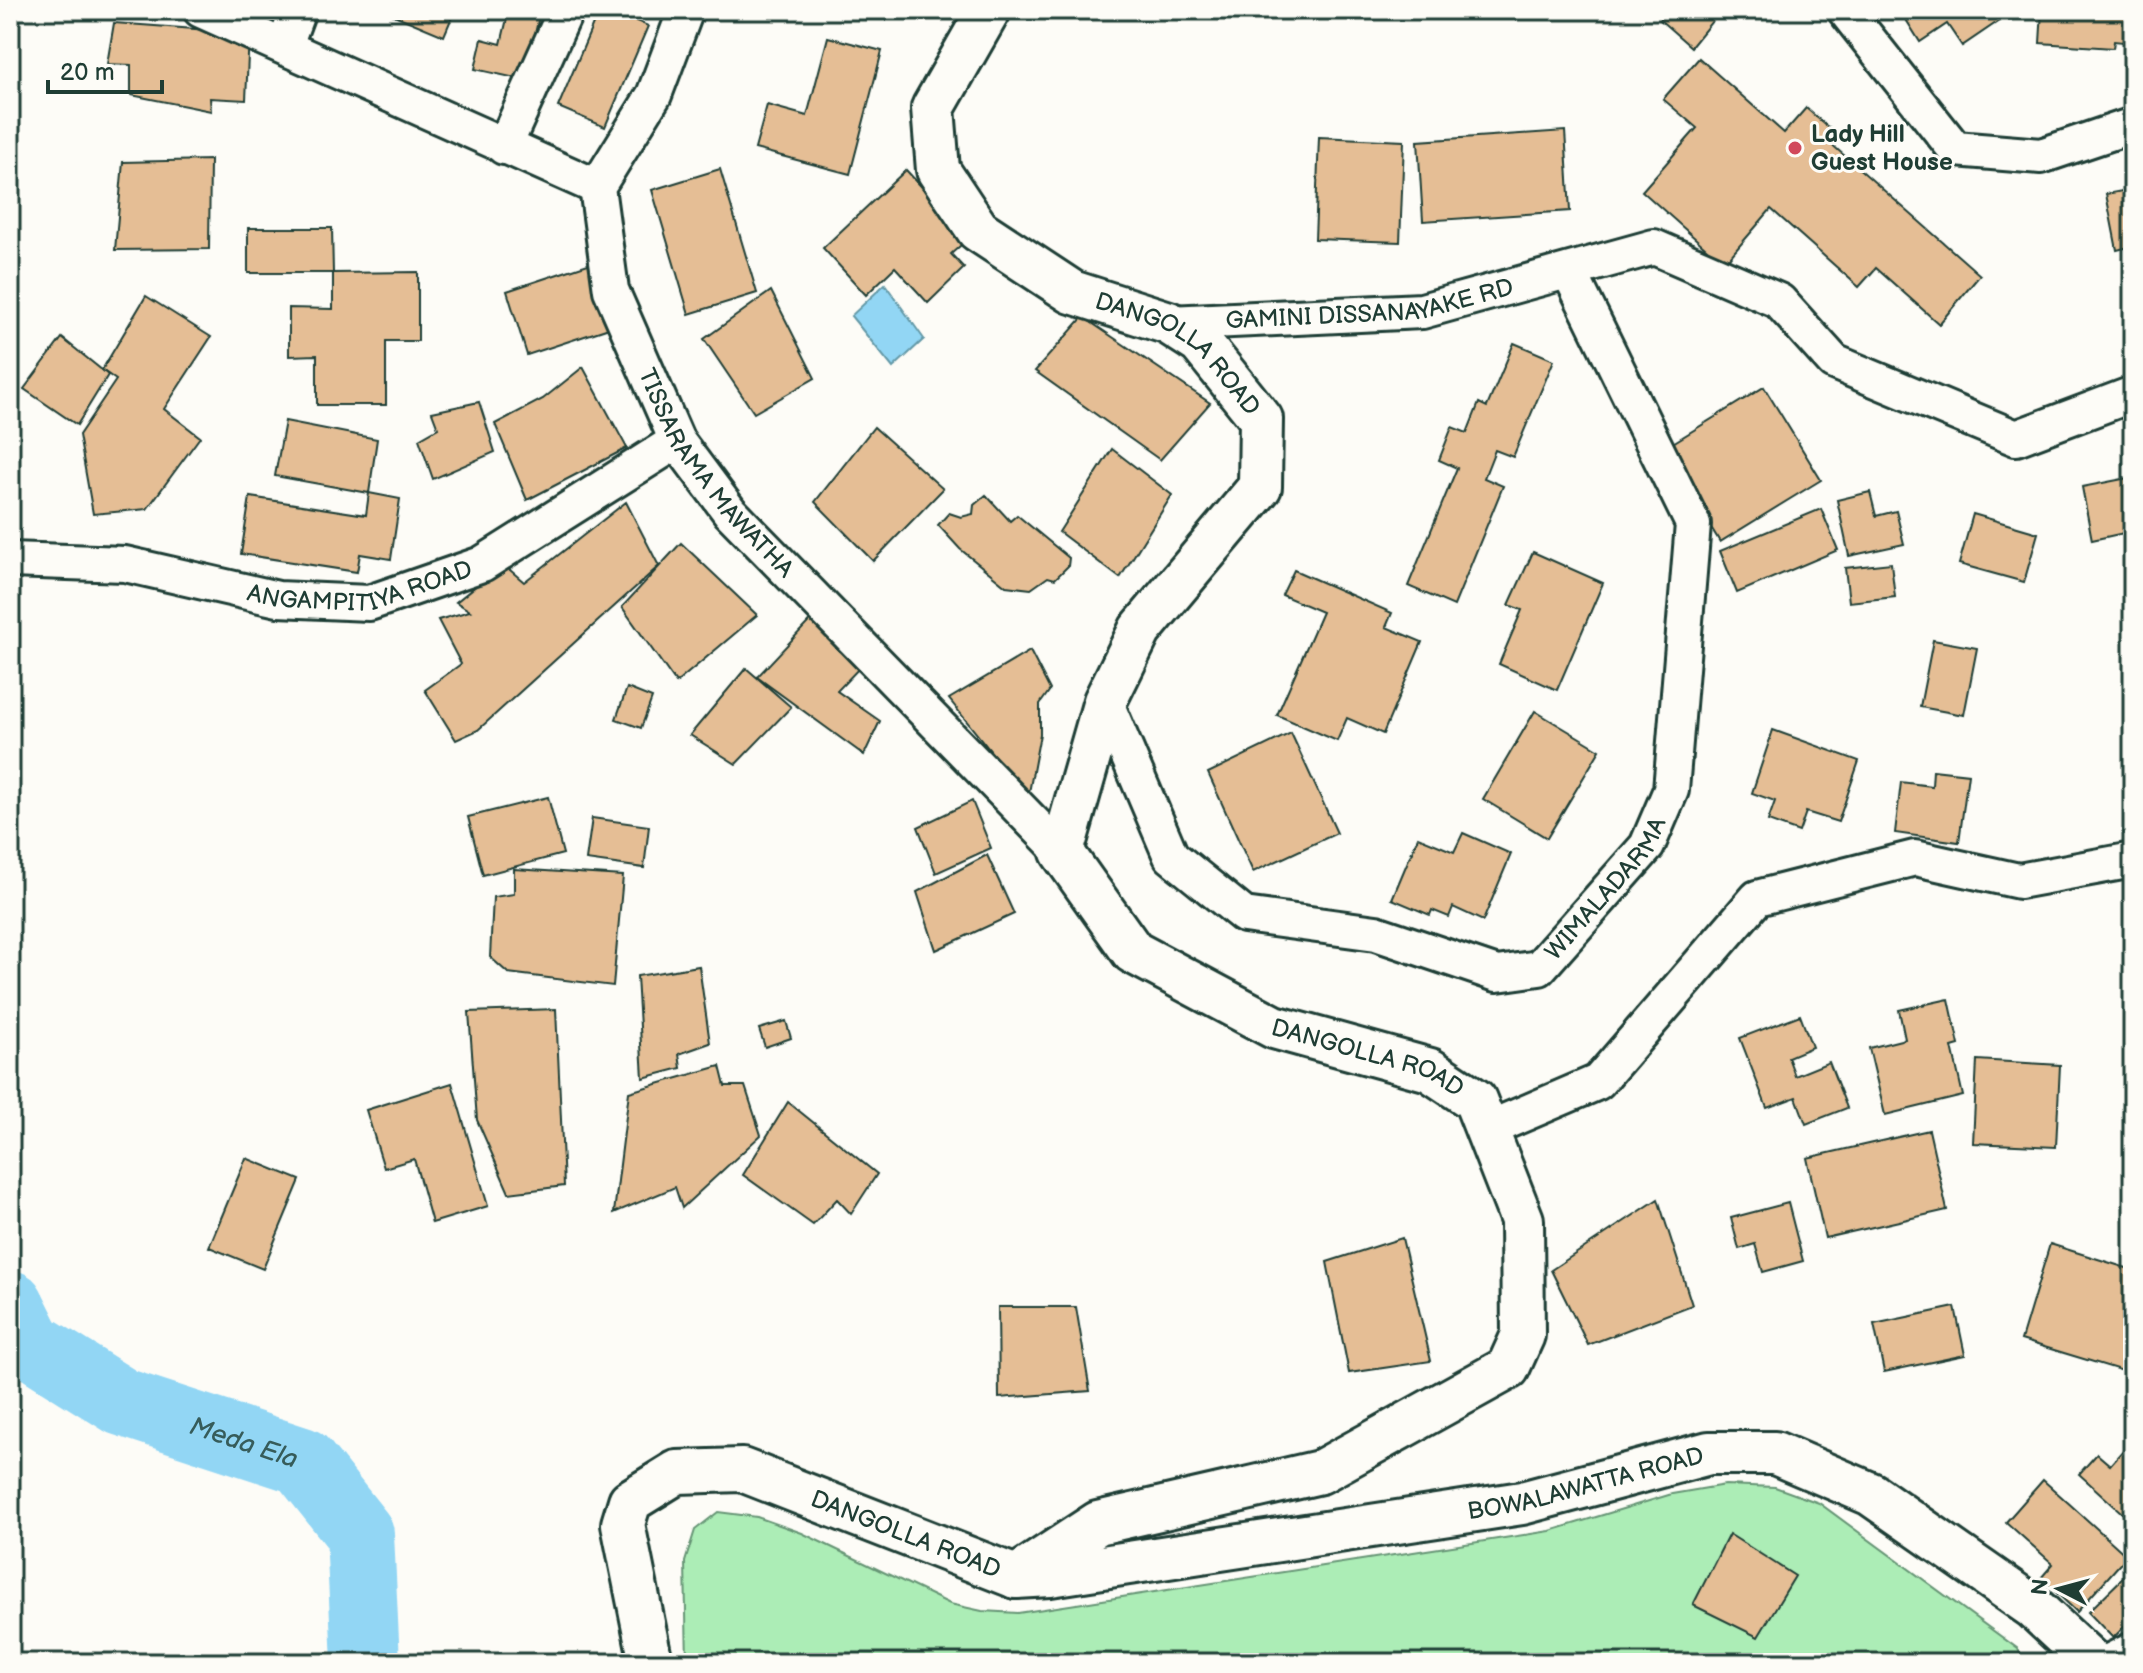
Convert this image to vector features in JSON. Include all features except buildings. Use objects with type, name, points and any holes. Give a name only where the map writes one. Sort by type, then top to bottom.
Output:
[{"type":"street","points":[[201,10],[597,187],[654,95],[686,10]]},
{"type":"street","points":[[285,45],[298,10]]},
{"type":"street","points":[[504,147],[566,10]]},
{"type":"street","name":"DANGOLLA ROAD","points":[[651,1663],[623,1524],[630,1501],[677,1472],[742,1470],[1016,1577],[1098,1523],[1320,1472],[1508,1368],[1523,1335],[1522,1220],[1475,1100],[1430,1070],[1274,1027],[1133,952],[1062,852],[1105,701],[1140,630],[1260,487],[1261,419],[1200,343],[1169,323],[1072,292],[978,230],[938,170],[933,108],[989,10]]},
{"type":"street","points":[[1845,10],[1955,149],[2041,156],[2133,125]]},
{"type":"street","name":"TISSARAMA MAWATHA","points":[[597,187],[611,290],[677,441],[730,512],[1062,852]]},
{"type":"street","name":"GAMINI DISSANAYAKE RD","points":[[1169,323],[1422,311],[1654,247],[1779,301],[1834,362],[2016,438],[2133,394]]},
{"type":"street","name":"WIMALADARMA","points":[[1105,701],[1171,856],[1244,915],[1376,933],[1497,974],[1539,968],[1647,846],[1671,790],[1693,524],[1569,271]]},
{"type":"street","name":"ANGAMPITIYA ROAD","points":[[10,560],[125,564],[278,599],[369,603],[482,564],[677,441]]},
{"type":"street","points":[[1488,1129],[1598,1082],[1757,898],[1915,858],[2019,881],[2133,860]]},
{"type":"street","name":"BOWALAWATTA ROAD","points":[[1016,1577],[1050,1575],[1522,1503],[1709,1453],[1775,1453],[1871,1494],[2033,1607],[2093,1663]]},
{"type":"street","points":[[2107,1663],[2133,1650]]},
{"type":"green space","points":[[1725,1485],[1775,1487],[1819,1503],[2018,1649],[2024,1663],[687,1663],[685,1562],[695,1530],[718,1512],[757,1517],[802,1533],[950,1604],[982,1611],[1018,1613],[1550,1531],[1672,1494]]},
{"type":"water","points":[[885,284],[924,339],[893,368],[851,316]]},
{"type":"waterway","name":"Meda Ela","points":[[10,1304],[30,1344],[122,1402],[302,1461],[360,1534],[366,1663]]},
{"type":"place","name":"Lady Hill Guest House","points":[[1795,148]]}]
